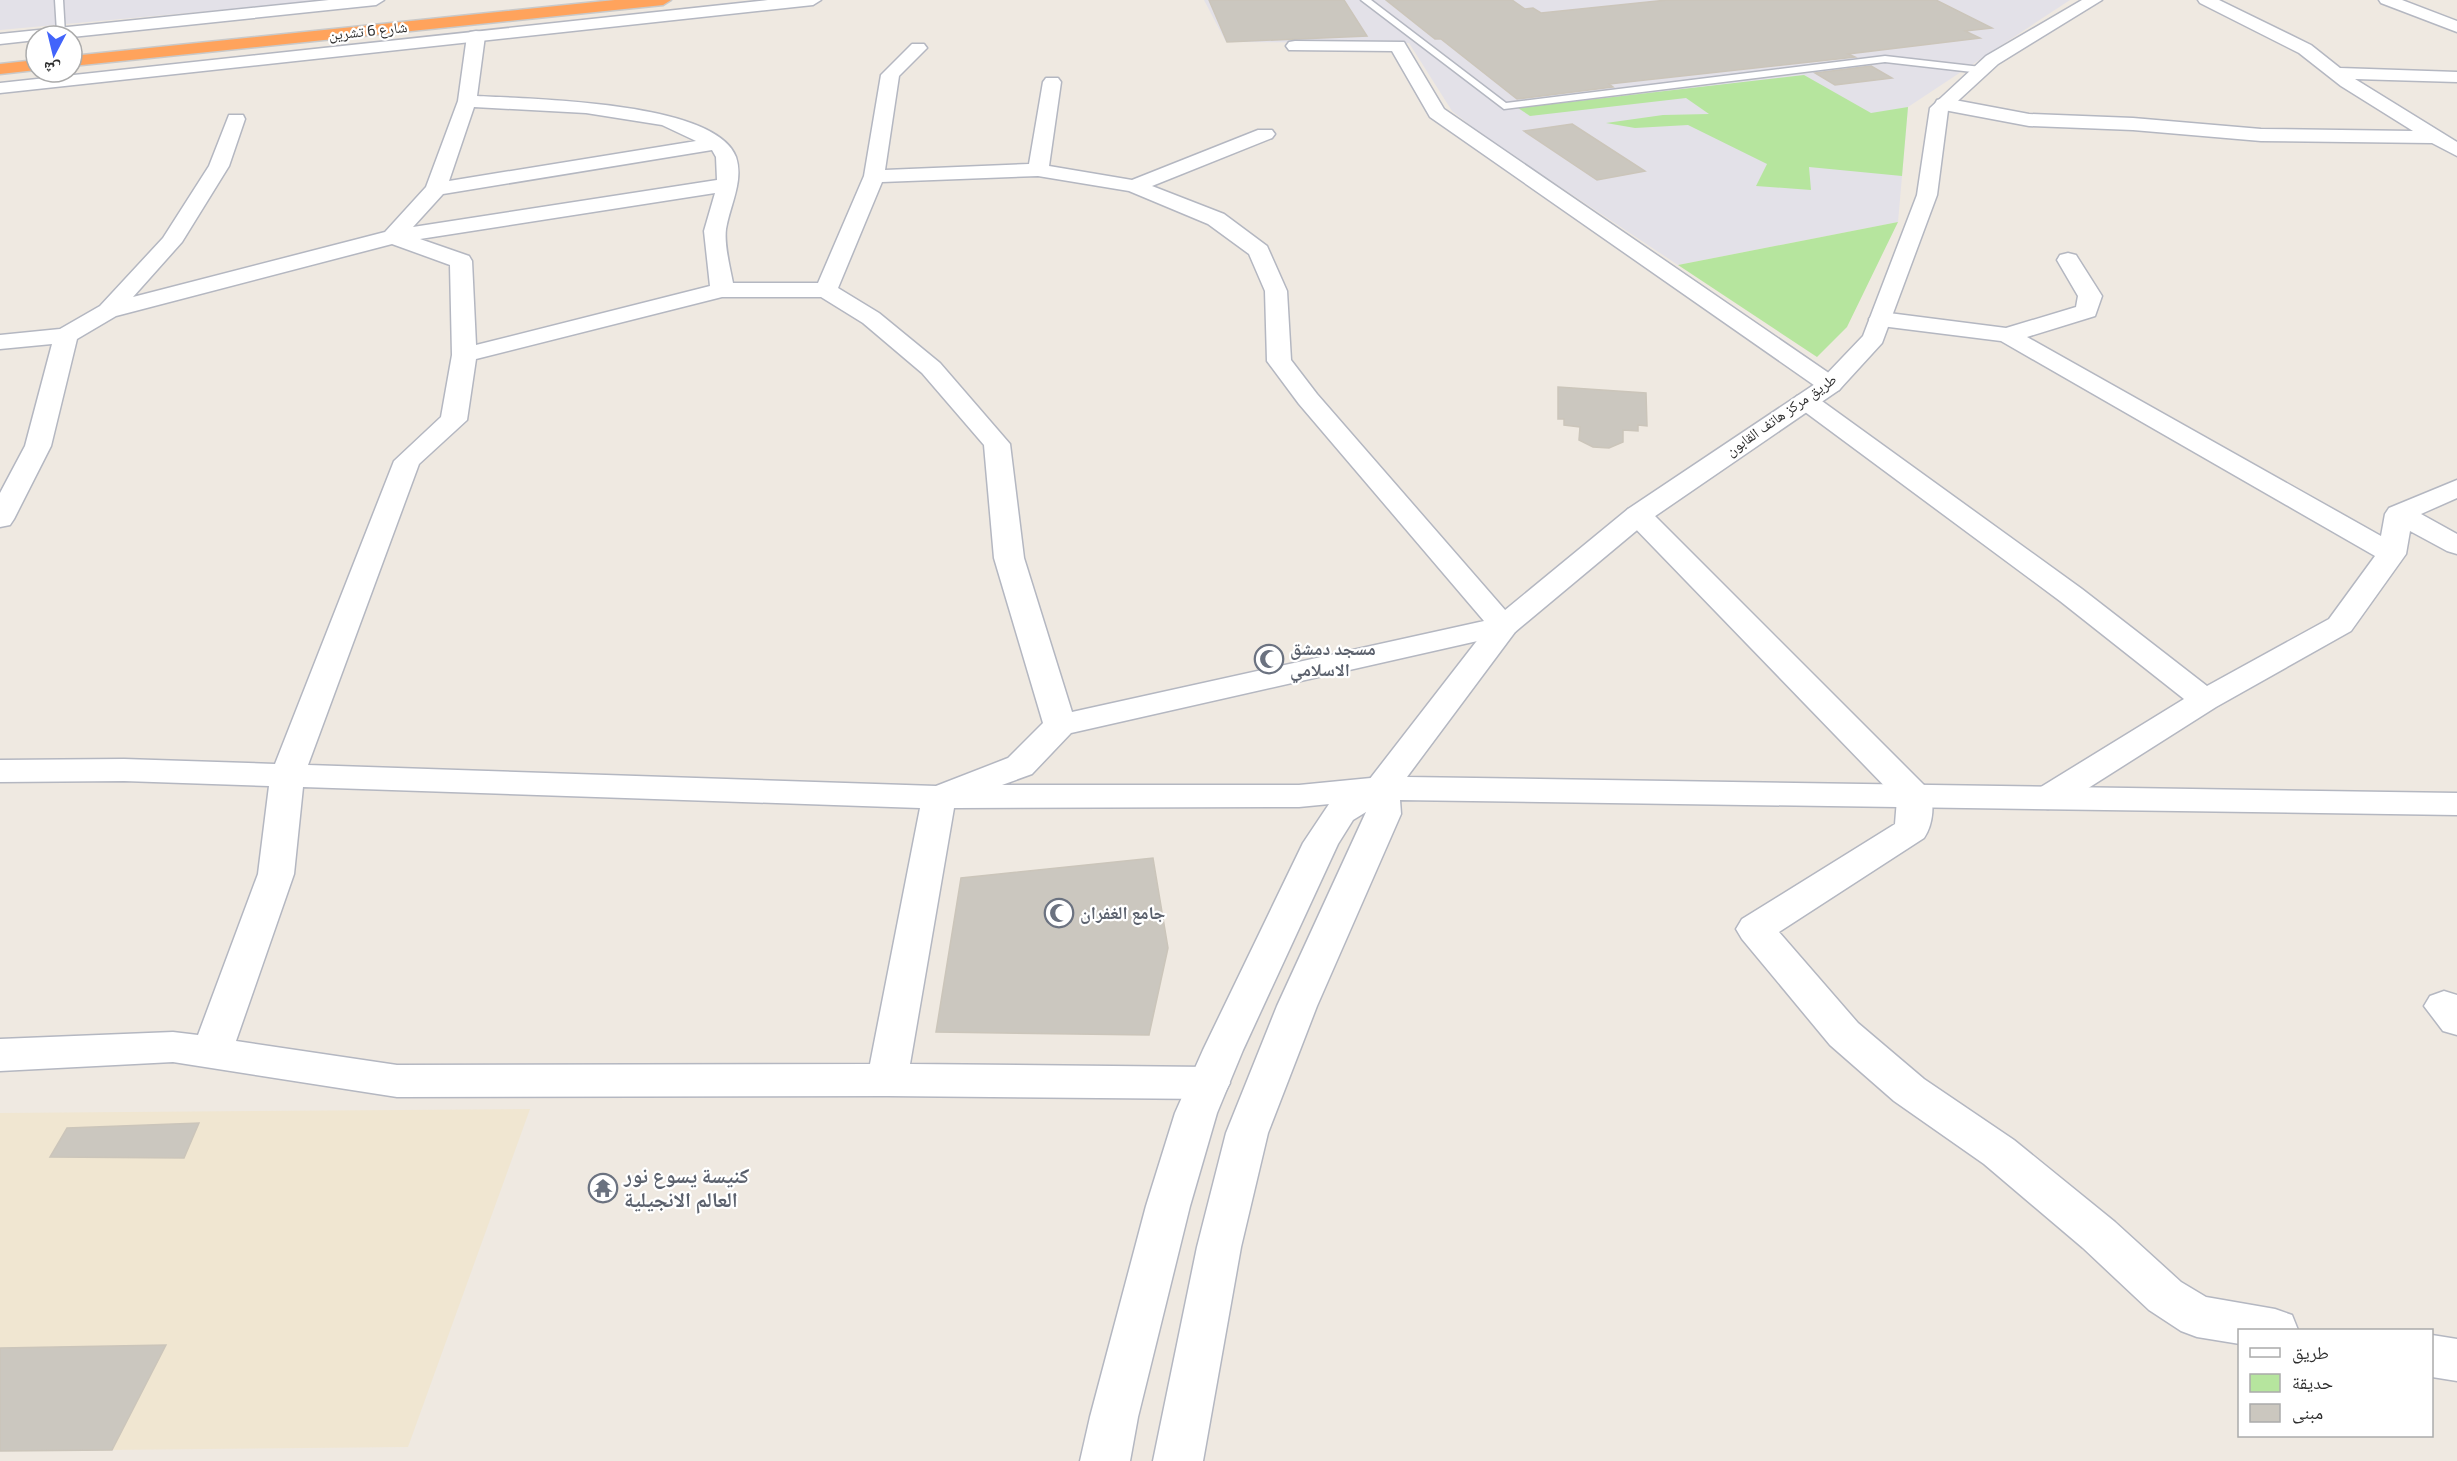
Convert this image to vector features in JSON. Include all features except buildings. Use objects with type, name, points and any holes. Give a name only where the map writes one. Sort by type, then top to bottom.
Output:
[{"type":"highway","name":"شارع 6 تشرين","points":[[84,46],[530,0]]},
{"type":"highway","name":"شارع 6 تشرين","points":[[84,60],[663,0]]},
{"type":"highway","points":[[0,54],[24,52]]},
{"type":"highway","points":[[0,69],[24,66]]},
{"type":"street","points":[[84,30],[376,0]]},
{"type":"street","points":[[0,88],[813,0]]},
{"type":"street","points":[[1944,104],[1992,60],[2094,0]]},
{"type":"street","points":[[2206,0],[2305,49],[2335,73],[2457,150]]},
{"type":"street","points":[[2387,0],[2457,27]]},
{"type":"street","points":[[0,39],[24,36]]},
{"type":"street","points":[[393,237],[436,189],[467,101],[476,36]]},
{"type":"street","points":[[1295,46],[1398,46],[1437,113],[1830,385]]},
{"type":"street","points":[[826,290],[874,176],[890,75],[918,48]]},
{"type":"street","points":[[2335,73],[2457,77]]},
{"type":"street","points":[[1038,170],[1052,82]]},
{"type":"street","points":[[467,101],[586,106],[667,120],[717,143],[726,157],[728,185],[716,231],[722,290]]},
{"type":"street","points":[[1944,104],[2029,120],[2133,124],[2260,135],[2435,137]]},
{"type":"street","name":"طريق مركز هاتف القابون","points":[[1381,788],[1504,626],[1638,514],[1830,385],[1874,338],[1927,195],[1939,108],[1944,104]]},
{"type":"street","points":[[108,311],[171,242],[219,166],[236,119]]},
{"type":"street","points":[[1134,186],[1265,134]]},
{"type":"street","points":[[436,189],[717,143]]},
{"type":"street","points":[[874,176],[1038,170],[1134,186],[1216,219],[1259,251],[1276,291],[1279,361],[1308,399],[1504,626],[1060,725],[1020,766],[939,797]]},
{"type":"street","points":[[0,342],[66,336],[108,311],[393,237],[728,185]]},
{"type":"street","points":[[212,1053],[276,874],[287,777],[407,461],[454,420],[464,355],[461,261],[393,237]]},
{"type":"street","points":[[2007,335],[2087,310],[2090,296],[2068,260]]},
{"type":"street","points":[[464,355],[722,290],[826,290],[871,318],[931,368],[997,444],[1009,558],[1060,725]]},
{"type":"street","points":[[1881,319],[2007,335],[2392,554]]},
{"type":"street","points":[[0,519],[38,446],[66,336]]},
{"type":"street","points":[[1806,400],[2071,594],[2205,700]]},
{"type":"street","points":[[2399,514],[2457,488]]},
{"type":"street","points":[[1638,514],[1915,796],[1912,830],[1755,929],[1844,1034],[1909,1090],[1999,1152],[2100,1235],[2165,1296],[2197,1316],[2269,1329]]},
{"type":"street","points":[[2048,798],[2205,700],[2340,625],[2392,554],[2399,514]]},
{"type":"street","points":[[2399,514],[2457,545]]},
{"type":"street","points":[[0,771],[124,770],[939,797],[1299,796],[1381,788],[2457,804]]},
{"type":"street","points":[[1105,1461],[1114,1417],[1168,1206],[1196,1113],[1321,843],[1341,812],[1381,788]]},
{"type":"street","points":[[1178,1461],[1219,1247],[1247,1133],[1297,1005],[1384,814],[1381,788]]},
{"type":"street","points":[[887,1080],[939,797]]},
{"type":"street","points":[[0,1055],[174,1047],[397,1081],[887,1080],[1209,1083]]},
{"type":"street","points":[[2433,1356],[2457,1360]]},
{"type":"lane","points":[[60,0],[62,24]]},
{"type":"lane","points":[[1365,0],[1504,106],[1885,59],[1981,70]]},
{"type":"shaded area","points":[[0,0],[329,0],[66,24],[24,24],[24,28],[0,30]]},
{"type":"shaded area","points":[[1204,0],[2070,0],[1908,107],[1898,222],[1678,265],[1485,137],[1452,111],[1409,43],[1226,42]]},
{"type":"shaded area","points":[[530,1109],[408,1447],[0,1451],[0,1113]]},
{"type":"green space","points":[[1804,75],[1871,113],[1908,107],[1902,176],[1809,167],[1811,190],[1756,186],[1767,164],[1688,125],[1635,128],[1606,123],[1663,115],[1709,114],[1686,98],[1530,116],[1518,108]]},
{"type":"green space","points":[[1898,222],[1847,327],[1817,357],[1678,265]]},
{"type":"place","name":"مسجد دمشق الاسلامي","points":[[1269,659]]},
{"type":"place","name":"جامع الغفران","points":[[1059,913]]},
{"type":"place","name":"كنيسة يسوع نور العالم الانجيلية","points":[[603,1188]]}]
